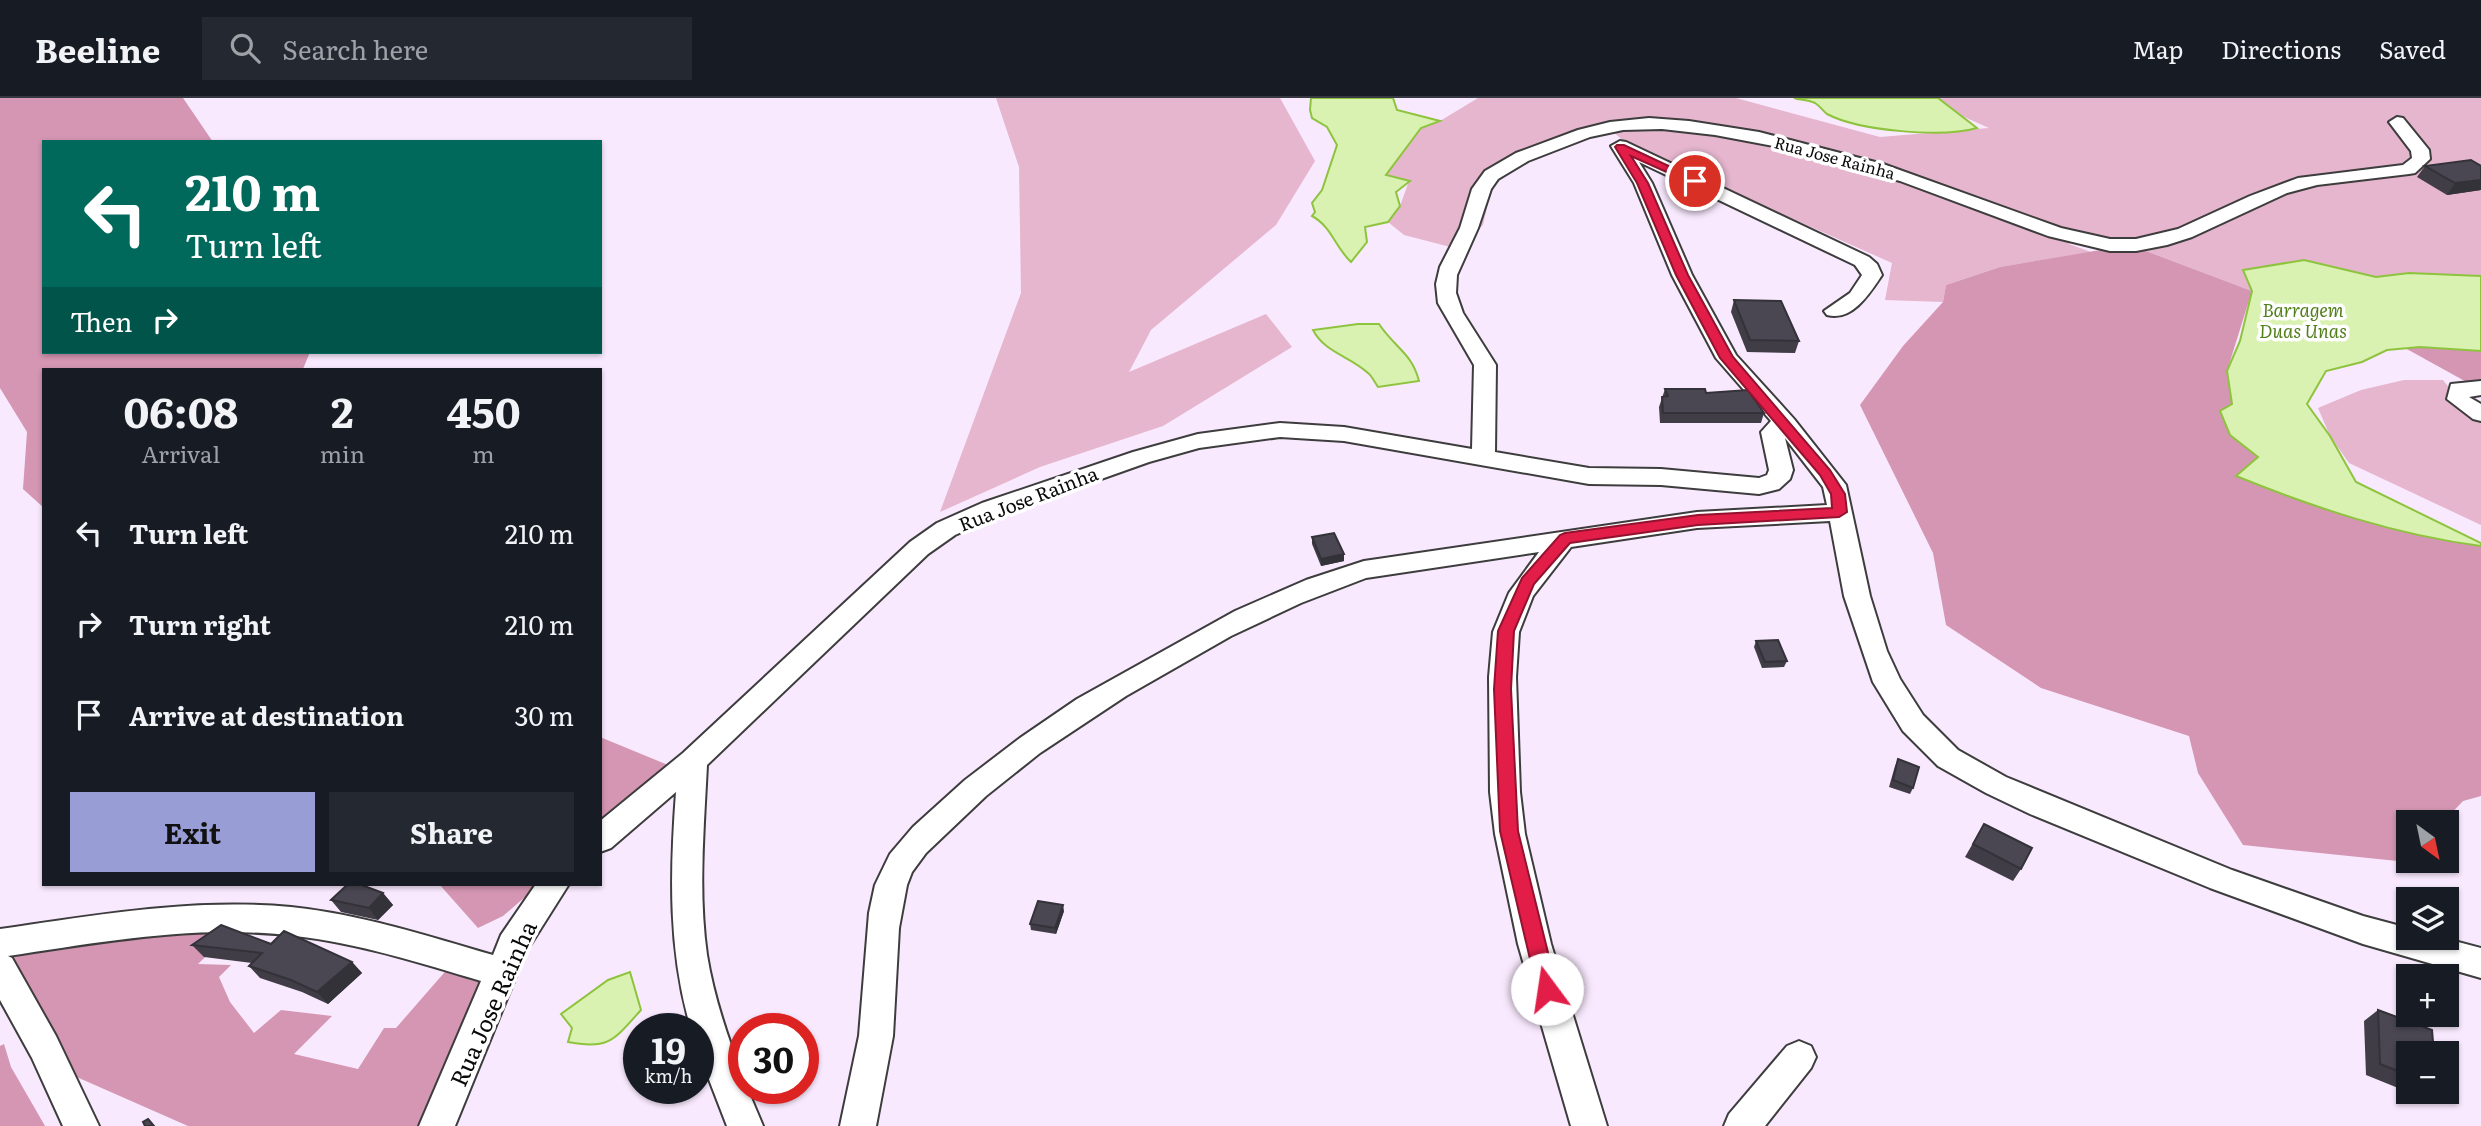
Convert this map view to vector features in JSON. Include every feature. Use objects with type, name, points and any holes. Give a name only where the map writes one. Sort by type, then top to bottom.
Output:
[{"type":"street","name":"Rua Jose Rainha","points":[[1483,459],[1485,365],[1479,351],[1454,316],[1449,305],[1446,280],[1450,265],[1468,232],[1485,183],[1494,172],[1542,148],[1602,128],[1647,123],[1690,125],[1789,142],[1881,167],[2069,235],[2112,245],[2130,245],[2178,234],[2303,183],[2409,169],[2421,159],[2420,150],[2397,122]]},
{"type":"street","points":[[1602,128],[1620,147],[1643,183],[1682,275],[1727,358],[1786,424],[1834,485],[1863,619],[1887,682],[1913,723],[1948,758],[2018,795],[2221,879],[2363,930],[2481,963]]},
{"type":"street","points":[[1620,147],[1863,261],[1870,268],[1872,275],[1857,297],[1834,311]]},
{"type":"street","points":[[2481,388],[2459,389],[2458,399],[2481,414]]},
{"type":"street","name":"Rua Jose Rainha","points":[[602,837],[693,761],[919,548],[946,529],[991,509],[1141,457],[1198,441],[1240,433],[1316,430],[1589,476],[1771,484],[1778,479],[1781,470],[1772,432],[1786,424]]},
{"type":"street","points":[[858,1126],[874,1060],[883,939],[891,885],[902,861],[922,837],[973,790],[1035,741],[1109,691],[1199,641],[1322,582],[1364,570],[1698,520],[1839,512]]},
{"type":"street","points":[[1565,538],[1527,582],[1506,631],[1503,689],[1504,761],[1509,831],[1524,898],[1547,989],[1589,1126]]},
{"type":"street","points":[[693,761],[688,848],[689,917],[695,978],[715,1052],[745,1126]]},
{"type":"street","name":"Rua Jose Rainha","points":[[437,1126],[502,972],[528,918],[552,886]]},
{"type":"street","points":[[0,943],[167,920],[266,919],[392,942],[502,972]]},
{"type":"street","points":[[0,968],[44,1047],[81,1126]]},
{"type":"street","points":[[1742,1126],[1799,1057]]},
{"type":"shaded area","points":[[0,98],[183,98],[212,140],[42,140],[42,354],[309,354],[303,368],[42,368],[42,506],[23,489],[27,432],[0,388]]},
{"type":"shaded area","points":[[996,98],[1280,98],[1315,161],[1276,225],[1151,330],[1129,372],[1266,314],[1292,347],[1163,426],[1040,467],[940,512],[1021,293],[1019,167]]},
{"type":"shaded area","points":[[1478,98],[1736,98],[1880,137],[1989,128],[1962,116],[1938,98],[2481,98],[2481,276],[2409,273],[2376,277],[2304,260],[2252,291],[2130,245],[2072,239],[2069,244],[2091,252],[2000,267],[1946,285],[1943,302],[1885,300],[1892,263],[1629,146],[1608,127],[1590,131],[1555,151],[1495,172],[1483,225],[1458,249],[1404,235],[1388,222],[1400,206],[1409,181],[1386,176],[1421,128],[1440,121]]},
{"type":"shaded area","points":[[2130,245],[2252,291],[2227,371],[2232,404],[2230,435],[2258,457],[2237,476],[2357,519],[2418,535],[2481,546],[2481,796],[2463,801],[2454,810],[2396,810],[2396,861],[2243,845],[2198,773],[2189,736],[2041,688],[1946,625],[1933,553],[1860,405],[1903,346],[1943,302],[1946,285],[2000,267]]},
{"type":"shaded area","points":[[2460,347],[2481,351],[2481,390],[2405,348]]},
{"type":"shaded area","points":[[2404,380],[2443,380],[2458,399],[2481,413],[2481,525],[2349,463],[2330,436],[2318,408],[2361,390]]},
{"type":"shaded area","points":[[602,738],[668,765],[602,826]]},
{"type":"shaded area","points":[[441,886],[538,886],[503,916],[478,928]]},
{"type":"shaded area","points":[[202,927],[231,932],[198,964],[231,965],[219,977],[230,1002],[254,1033],[281,1010],[332,1016],[294,1054],[358,1069],[384,1028],[396,1028],[450,966],[492,977],[424,1126],[188,1126],[63,1071],[1,949]]},
{"type":"shaded area","points":[[4,1044],[11,1067],[45,1126],[0,1126],[0,1046]]},
{"type":"water","points":[[1311,98],[1393,98],[1397,110],[1440,121],[1421,128],[1386,175],[1410,181],[1396,192],[1400,206],[1388,222],[1365,227],[1367,242],[1351,262],[1329,231],[1312,216],[1315,212],[1312,203],[1322,190],[1337,145],[1327,127],[1312,118]]},
{"type":"water","points":[[1794,98],[1938,98],[1977,128],[1944,132],[1880,129],[1841,120],[1827,114],[1815,103]]},
{"type":"water","name":"Barragem Duas Unas","points":[[2304,260],[2376,277],[2409,273],[2481,276],[2481,351],[2420,347],[2387,350],[2362,362],[2326,371],[2307,404],[2330,436],[2356,482],[2481,543],[2481,546],[2418,535],[2356,519],[2236,476],[2258,457],[2230,435],[2220,411],[2232,404],[2227,371],[2240,341],[2252,291],[2243,270]]},
{"type":"water","points":[[1379,324],[1412,364],[1419,381],[1378,387],[1368,373],[1324,344],[1313,330]]},
{"type":"water","points":[[630,972],[641,1010],[638,1013],[623,1013],[623,1030],[610,1040],[593,1045],[568,1042],[572,1028],[561,1014],[608,980]]},
{"type":"building","points":[[2471,160],[2481,166],[2481,180],[2455,183],[2425,166]]},
{"type":"building","points":[[1734,300],[1781,301],[1799,341],[1750,340]]},
{"type":"building","points":[[1665,389],[1705,389],[1706,393],[1748,390],[1764,413],[1663,413],[1662,397],[1668,396]]},
{"type":"building","points":[[1334,533],[1344,554],[1321,559],[1312,537]]},
{"type":"building","points":[[1778,640],[1787,661],[1765,662],[1756,641]]},
{"type":"building","points":[[1898,759],[1919,767],[1913,788],[1893,780]]},
{"type":"building","points":[[1984,824],[2032,848],[2021,869],[1973,844]]},
{"type":"building","points":[[346,886],[364,886],[383,893],[369,908],[331,900]]},
{"type":"building","points":[[1038,901],[1063,905],[1055,928],[1030,924]]},
{"type":"building","points":[[221,925],[271,944],[284,931],[352,962],[317,992],[249,966],[262,953],[192,945]]},
{"type":"building","points":[[2378,1010],[2396,1017],[2396,1027],[2424,1027],[2432,1030],[2433,1041],[2396,1041],[2396,1070],[2380,1064]]},
{"type":"building","points":[[148,1119],[154,1126],[145,1126],[143,1122]]},
{"type":"route","points":[[1547,989],[1509,831],[1504,761],[1503,689],[1506,631],[1527,582],[1565,538],[1698,520],[1839,512],[1838,494],[1834,485],[1786,424],[1727,358],[1664,238],[1643,183],[1620,147],[1695,181]]}]
